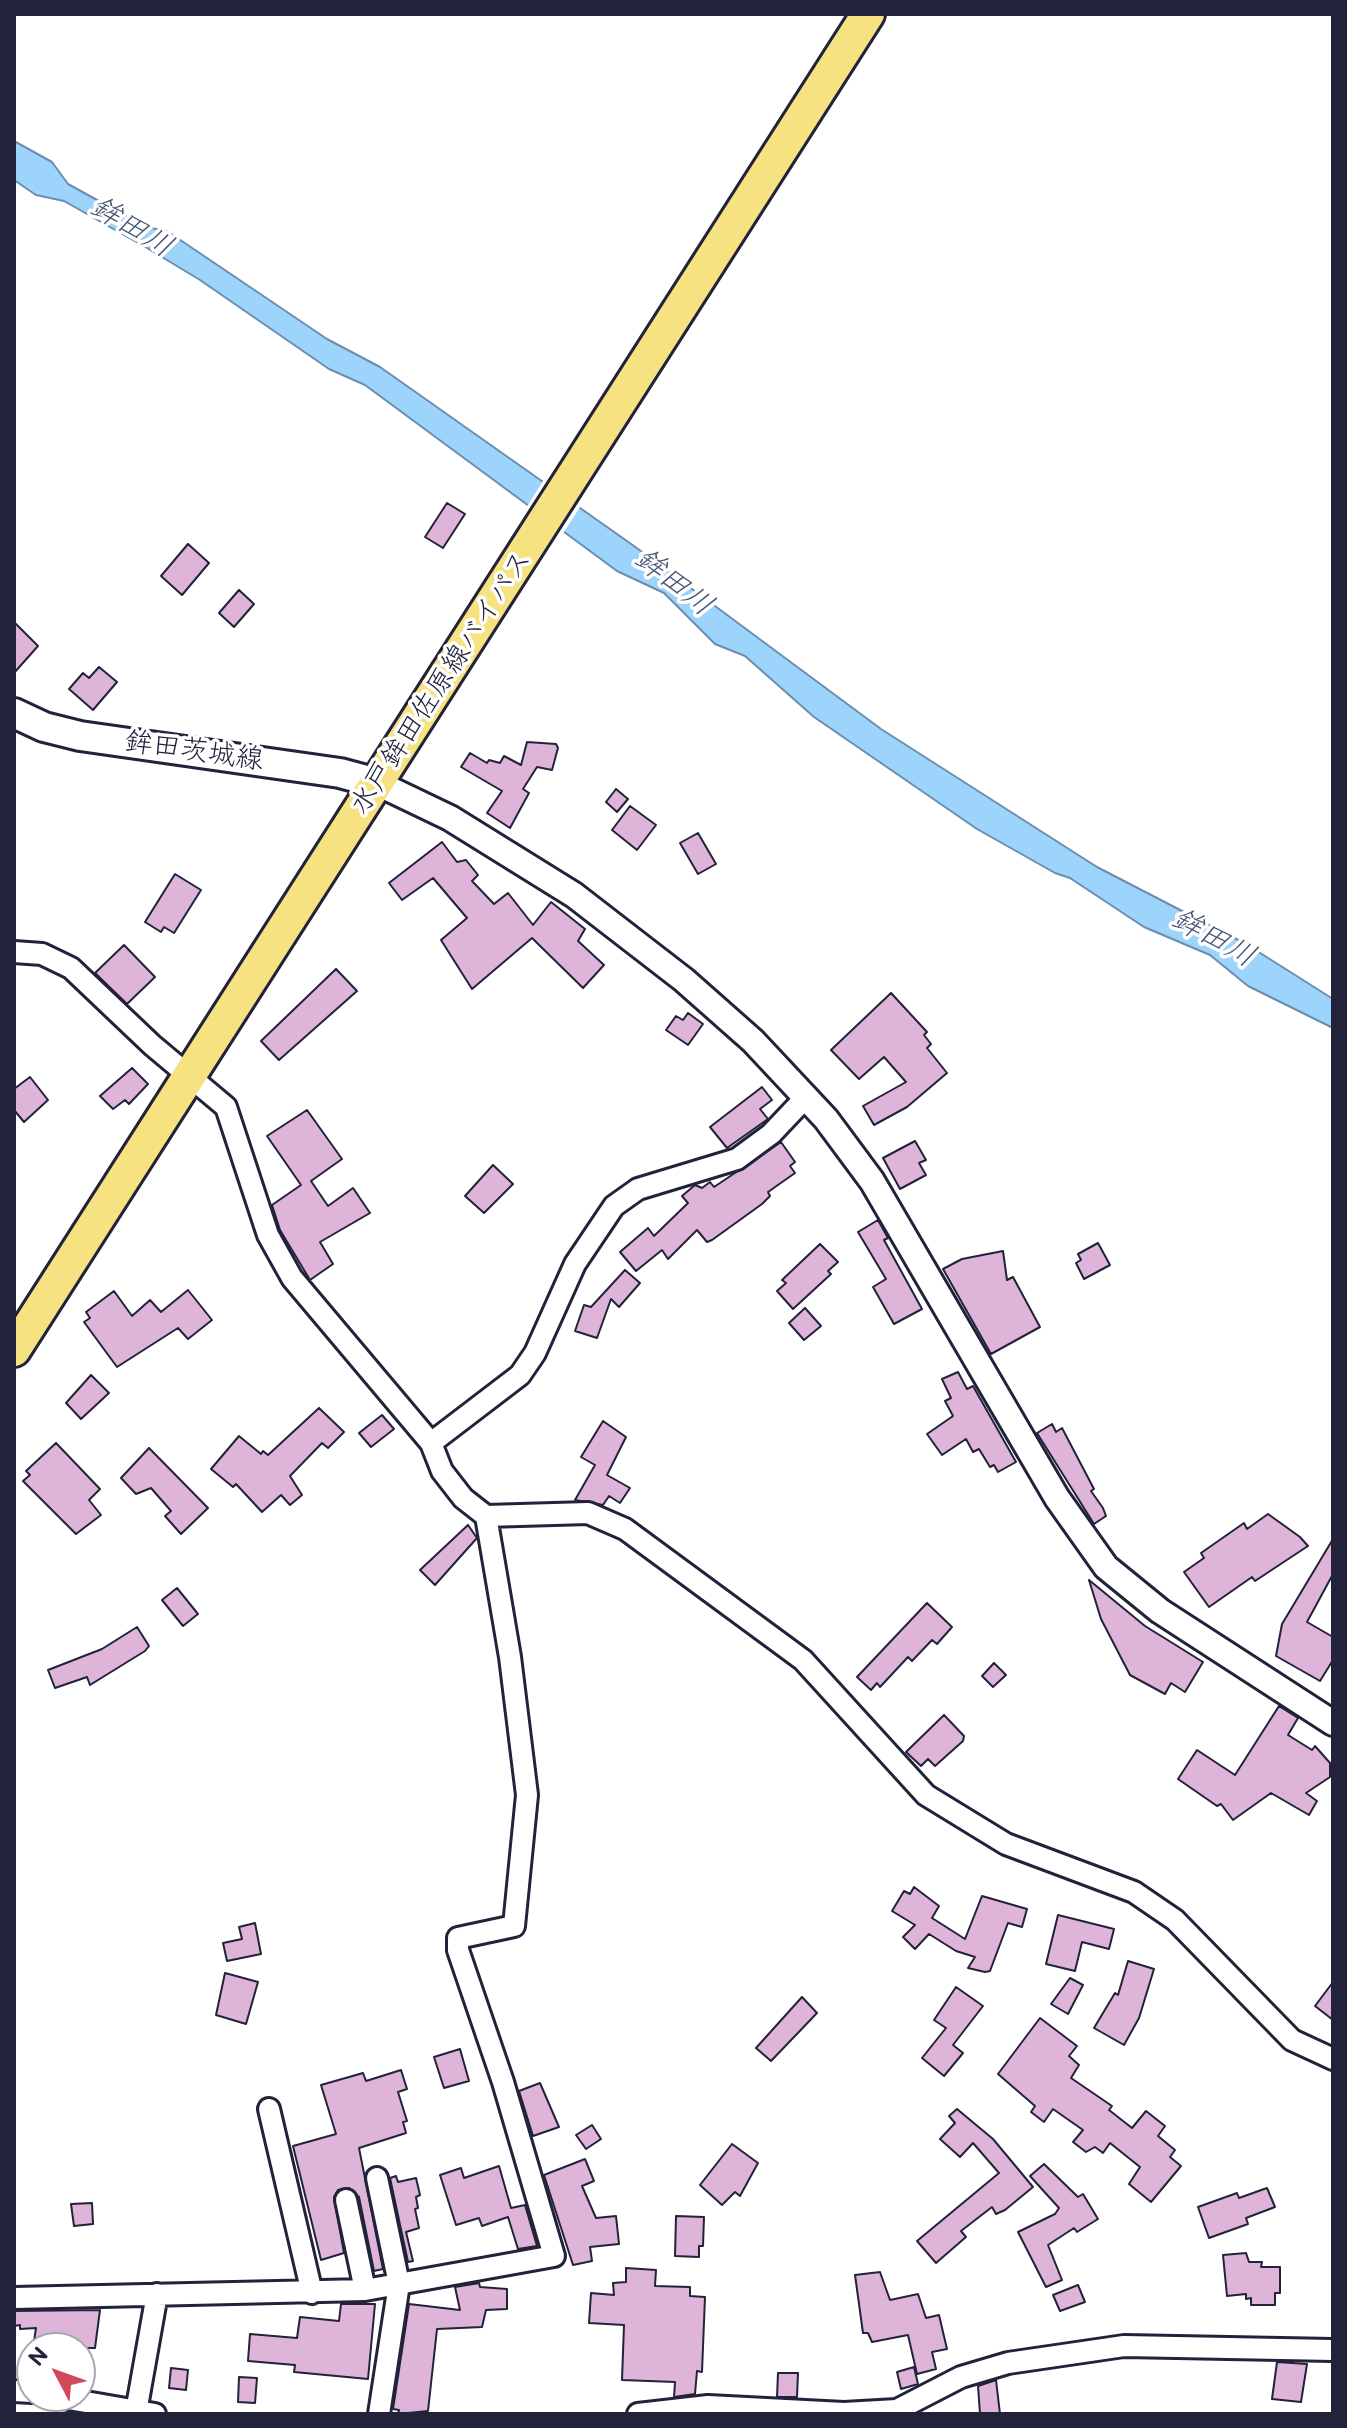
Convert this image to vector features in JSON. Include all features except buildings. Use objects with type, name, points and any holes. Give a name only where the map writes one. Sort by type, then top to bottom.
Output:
[{"type":"main road","name":"水戸鉾田佐原線バイパス","points":[[14,1350],[868,14]]},
{"type":"main road","name":"鉾田茨城線","points":[[14,713],[44,727],[80,736],[340,773],[377,783]]},
{"type":"street","points":[[377,783],[450,818],[587,905],[684,980],[807,1096],[872,1181],[1057,1498],[1106,1567],[1160,1611],[1333,1723]]},
{"type":"street","points":[[14,952],[42,954],[71,968],[152,1045],[226,1107],[268,1235],[292,1278],[431,1443],[442,1471],[463,1498],[486,1516],[588,1513],[625,1529],[803,1660],[926,1795],[1006,1844],[1134,1892],[1175,1920],[1292,2040],[1333,2059]]},
{"type":"street","points":[[431,1443],[520,1375],[535,1353],[575,1264],[614,1206],[638,1189],[737,1159],[771,1134],[807,1096]]},
{"type":"street","points":[[14,2298],[365,2290],[554,2256],[503,2082],[458,1950],[458,1938],[514,1926],[527,1795],[510,1657],[486,1516]]},
{"type":"street","points":[[269,2109],[312,2293]]},
{"type":"street","points":[[377,2178],[399,2284],[379,2414]]},
{"type":"street","points":[[346,2200],[365,2290]]},
{"type":"street","points":[[96,2404],[146,2413],[157,2294]]},
{"type":"street","points":[[638,2414],[708,2406],[844,2413],[897,2410],[961,2377],[1008,2363],[1124,2346],[1333,2350]]},
{"type":"water","name":"鉾田川","points":[[14,141],[52,162],[68,184],[146,227],[167,231],[327,339],[380,367],[634,546],[881,729],[1097,867],[1246,944],[1333,999],[1333,1028],[1248,986],[1210,955],[1144,927],[1070,878],[1055,873],[977,829],[814,717],[745,656],[715,644],[664,593],[617,571],[365,385],[329,369],[200,280],[147,248],[64,201],[36,195],[14,180]]},
{"type":"pier","points":[[545,478],[582,504],[562,535],[526,508]]}]
